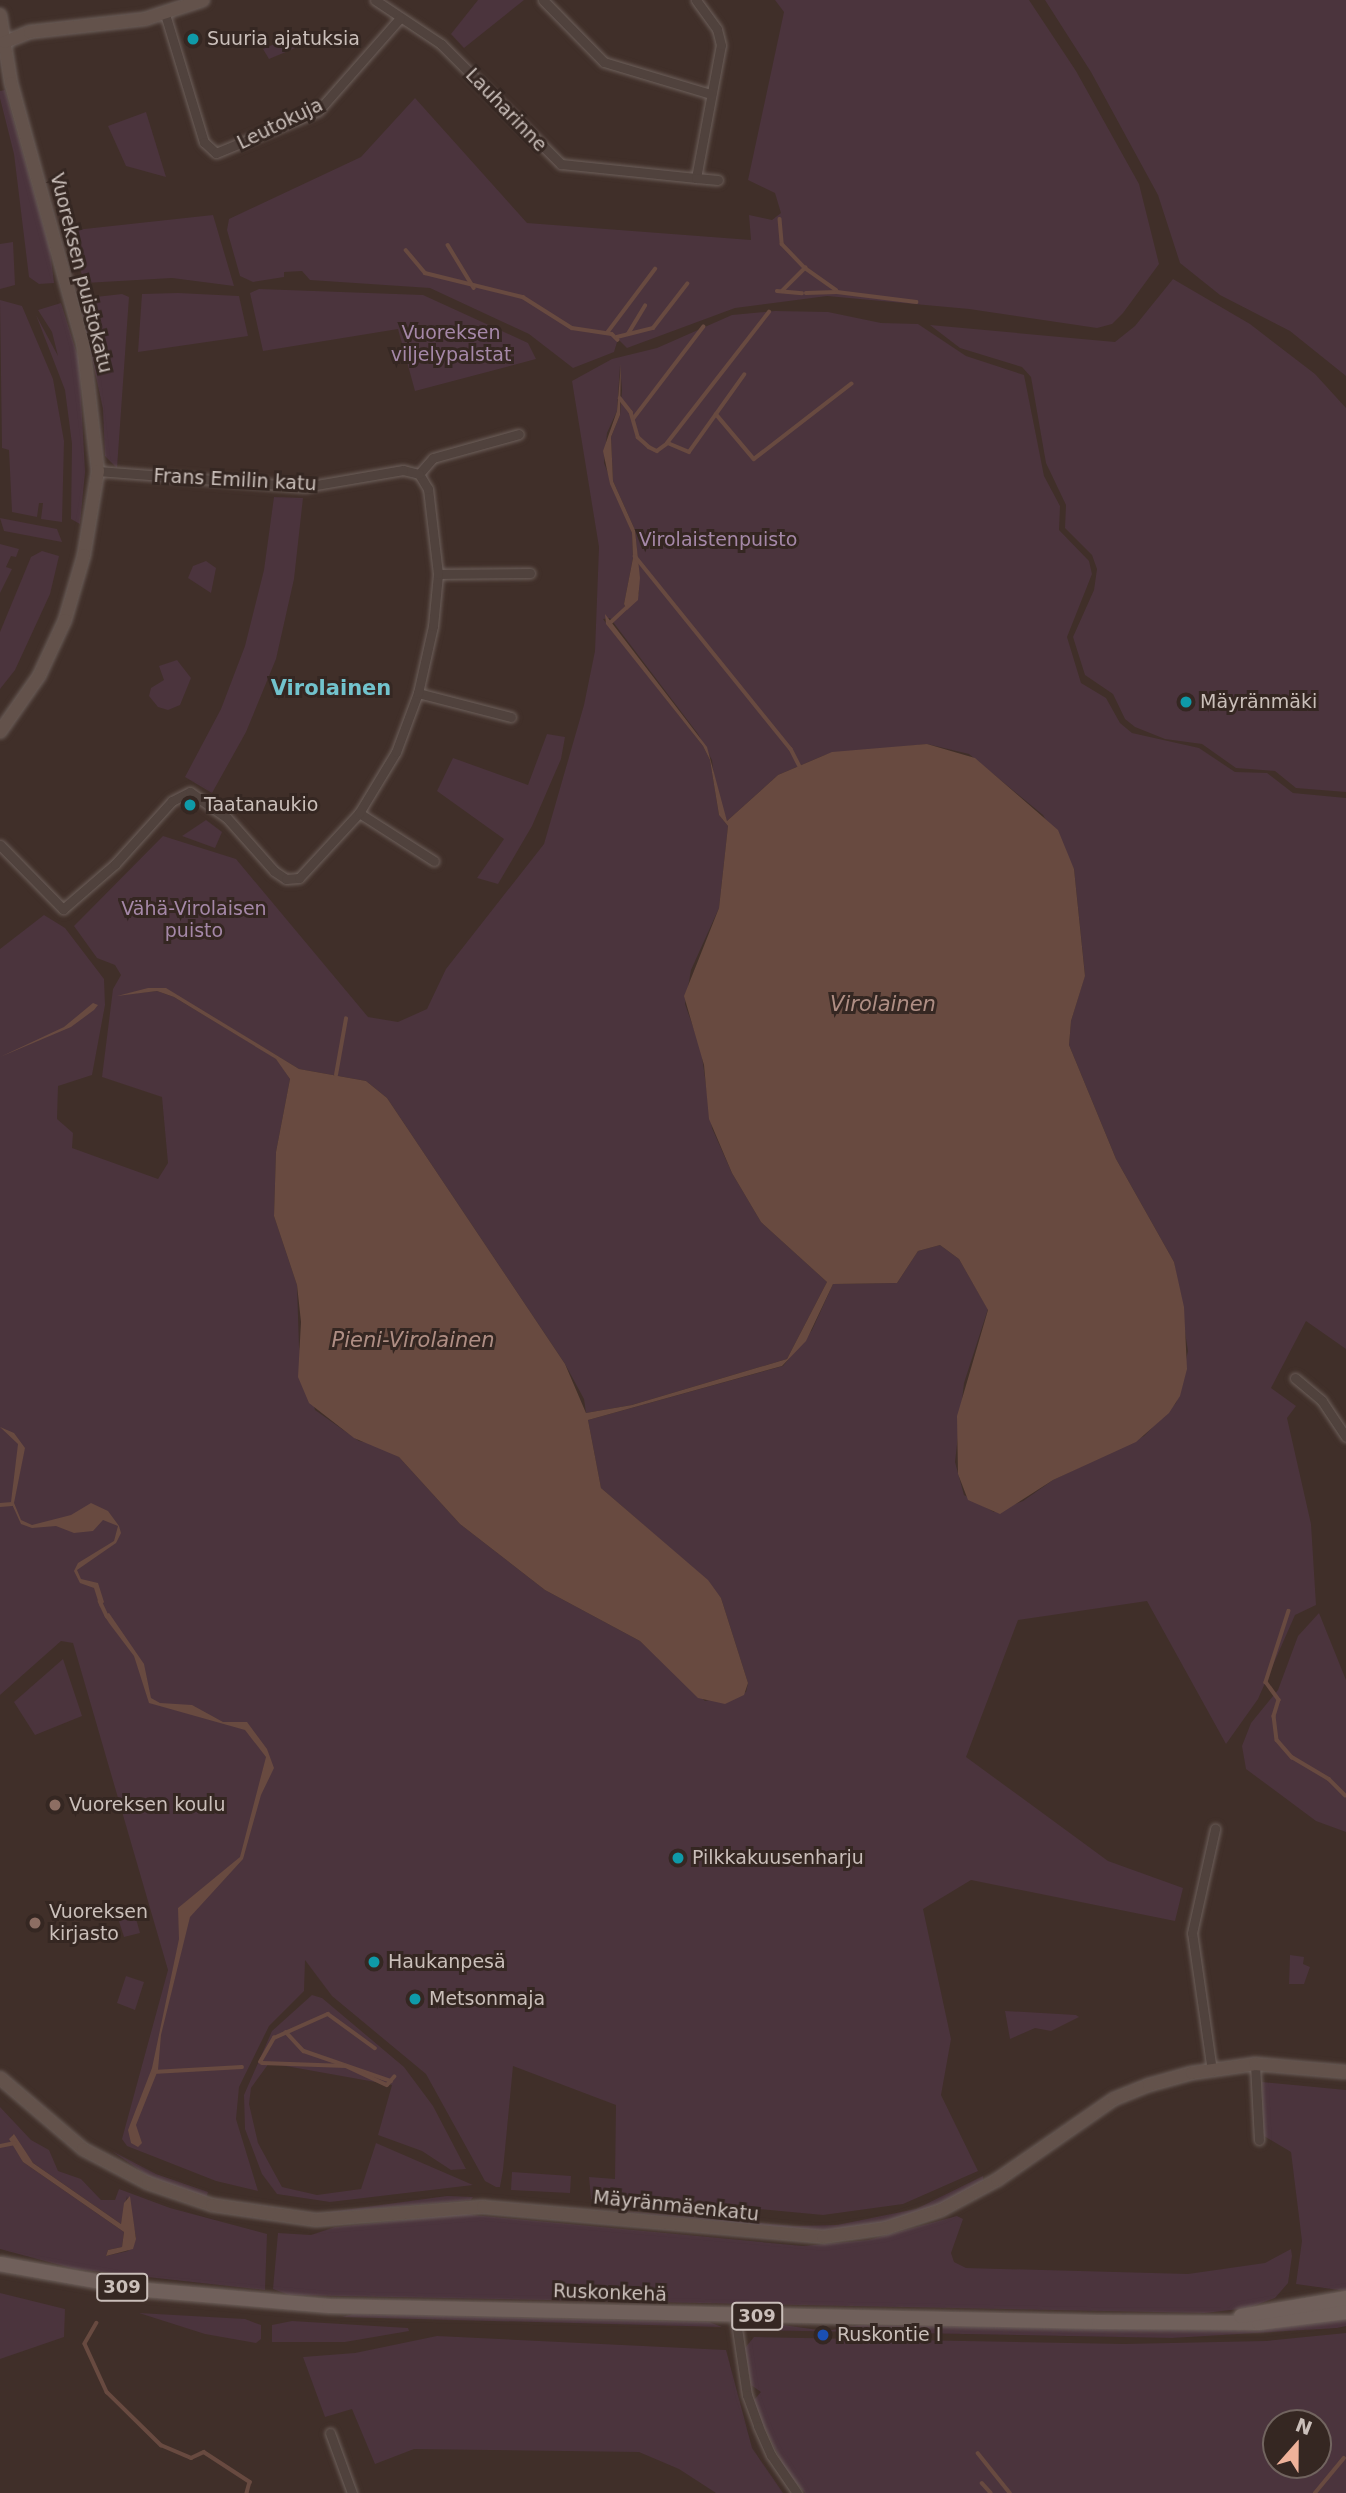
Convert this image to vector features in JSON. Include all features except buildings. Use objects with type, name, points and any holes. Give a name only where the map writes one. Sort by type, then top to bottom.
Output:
[{"type":"main road","name":"Ruskonkehä","points":[[0,2264],[62,2278],[246,2301],[292,2304],[735,2315],[1270,2322],[1346,2312]]},
{"type":"main road","name":"Ruskonkehä","points":[[1222,2320],[1346,2298]]},
{"type":"street","points":[[2,42],[30,32],[165,14],[203,0]]},
{"type":"street","name":"Lauharinne","points":[[375,0],[449,51],[561,164],[718,180]]},
{"type":"street","points":[[543,0],[604,62],[711,94]]},
{"type":"street","points":[[696,0],[721,41],[696,178]]},
{"type":"street","name":"Leutokuja","points":[[165,14],[208,150],[222,152],[318,111],[400,18]]},
{"type":"street","name":"Vuoreksen puistokatu","points":[[0,15],[2,42],[11,83],[64,271],[88,370],[98,471],[84,555],[65,621],[39,676],[0,732]]},
{"type":"street","points":[[0,845],[63,909],[115,864],[180,794],[198,796],[228,818],[286,879],[306,872],[359,813],[396,752],[418,693],[433,626],[438,574],[428,489],[419,474],[433,458],[519,434]]},
{"type":"street","name":"Frans Emilin katu","points":[[98,471],[305,487],[404,470],[419,474]]},
{"type":"street","points":[[438,574],[530,573]]},
{"type":"street","points":[[418,693],[511,717]]},
{"type":"street","points":[[359,813],[434,861]]},
{"type":"street","points":[[1295,1378],[1322,1401],[1346,1437]]},
{"type":"street","points":[[1212,2071],[1192,1933],[1215,1829]]},
{"type":"street","points":[[1255,2064],[1259,2140]]},
{"type":"street","name":"Mäyränmäenkatu","points":[[0,2078],[83,2149],[148,2183],[212,2205],[316,2220],[483,2207],[823,2237],[886,2228],[941,2210],[997,2180],[1114,2099],[1183,2075],[1255,2064],[1346,2072]]},
{"type":"street","points":[[735,2315],[747,2395],[771,2455],[797,2493]]},
{"type":"street","points":[[330,2433],[352,2493]]},
{"type":"green space","points":[[478,0],[524,0],[464,48],[451,34]]},
{"type":"green space","points":[[775,0],[1029,0],[1076,71],[1139,184],[1159,264],[1123,313],[1112,324],[1097,328],[969,309],[827,296],[735,308],[627,348],[618,339],[614,352],[573,368],[529,334],[430,288],[310,280],[302,271],[284,272],[284,277],[253,282],[240,276],[227,230],[229,219],[361,157],[415,98],[527,223],[751,240],[749,215],[772,220],[781,213],[775,193],[748,180],[784,12]]},
{"type":"green space","points":[[1045,0],[1346,0],[1346,376],[1290,331],[1220,295],[1180,263],[1158,195],[1091,72]]},
{"type":"green space","points":[[295,35],[300,46],[269,59],[263,49]]},
{"type":"green space","points":[[5,90],[50,250],[54,283],[39,284],[29,277],[14,154],[0,98],[0,91]]},
{"type":"green space","points":[[146,112],[166,177],[126,166],[108,126]]},
{"type":"green space","points":[[213,215],[234,286],[172,278],[85,283],[66,231]]},
{"type":"green space","points":[[13,242],[15,285],[0,289],[0,244]]},
{"type":"green space","points":[[1173,279],[1250,324],[1315,374],[1346,408],[1346,792],[1296,788],[1275,771],[1236,768],[1202,744],[1165,739],[1135,727],[1125,719],[1113,694],[1085,675],[1073,637],[1094,590],[1097,569],[1092,555],[1065,528],[1066,505],[1046,463],[1031,377],[1022,367],[960,348],[930,325],[1115,342],[1135,326]]},
{"type":"green space","name":"Vuoreksen viljelypalstat","points":[[259,289],[423,295],[528,343],[536,359],[415,391],[398,329],[263,351],[250,293]]},
{"type":"green space","points":[[122,294],[129,297],[117,468],[105,456],[103,409],[82,312],[87,298]]},
{"type":"green space","points":[[142,294],[239,296],[248,336],[138,352]]},
{"type":"green space","points":[[0,300],[22,306],[53,379],[64,441],[62,522],[41,519],[43,503],[39,503],[37,517],[12,512],[9,450],[2,448]]},
{"type":"green space","points":[[61,303],[79,360],[85,472],[80,524],[71,519],[72,444],[65,390],[36,315],[58,356],[52,332],[38,310]]},
{"type":"green space","points":[[775,311],[828,312],[881,323],[918,324],[966,356],[1024,375],[1044,476],[1060,506],[1059,530],[1089,561],[1092,574],[1067,637],[1081,683],[1106,698],[1120,723],[1132,733],[1199,748],[1235,772],[1267,773],[1293,793],[1346,798],[1346,1349],[1306,1321],[1271,1388],[1296,1406],[1287,1418],[1311,1524],[1316,1605],[1295,1615],[1258,1699],[1226,1744],[1147,1601],[1018,1620],[966,1757],[1108,1861],[1183,1888],[1175,1921],[971,1880],[923,1909],[951,2039],[941,2095],[978,2171],[903,2204],[823,2215],[642,2198],[591,2199],[589,2177],[615,2179],[616,2105],[513,2066],[503,2170],[500,2187],[496,2187],[485,2181],[426,2074],[332,1996],[305,1960],[304,1991],[269,2026],[239,2087],[236,2119],[258,2191],[216,2181],[127,2146],[122,2139],[168,1970],[73,1643],[61,1641],[0,1695],[0,949],[44,915],[65,928],[104,979],[105,1005],[92,1075],[58,1086],[57,1119],[73,1133],[72,1148],[158,1179],[168,1163],[162,1097],[102,1077],[113,989],[121,975],[115,965],[97,958],[74,926],[163,836],[236,859],[368,1017],[398,1022],[427,1009],[446,969],[544,844],[584,705],[595,651],[599,547],[572,381],[612,359],[657,348],[732,315]],"holes":[[[620,366],[620,415],[611,437],[613,481],[635,530],[639,573],[639,593],[627,610],[624,604],[633,558],[632,533],[604,463],[607,433],[617,411]],[[610,618],[698,734],[712,760],[715,786],[727,821],[778,775],[825,755],[927,744],[969,754],[1043,815],[1074,869],[1085,975],[1071,1021],[1069,1045],[1116,1159],[1174,1262],[1188,1351],[1176,1403],[1144,1436],[1053,1480],[1023,1501],[994,1512],[964,1495],[955,1462],[964,1383],[988,1309],[959,1259],[940,1245],[918,1251],[897,1283],[833,1284],[812,1330],[783,1366],[588,1420],[601,1488],[700,1574],[721,1598],[748,1683],[746,1692],[705,1701],[640,1641],[545,1590],[460,1524],[399,1457],[379,1445],[359,1441],[315,1410],[299,1347],[297,1285],[274,1216],[276,1152],[290,1079],[277,1059],[174,997],[157,991],[118,995],[166,989],[299,1069],[366,1081],[387,1098],[565,1364],[584,1399],[586,1413],[632,1405],[787,1359],[827,1282],[761,1222],[732,1173],[712,1128],[701,1049],[685,1004],[691,970],[719,908],[728,826],[719,815],[710,760],[703,746],[603,619]]]},
{"type":"green space","points":[[274,497],[303,498],[294,579],[276,659],[246,732],[212,793],[185,777],[221,709],[245,646],[264,570]]},
{"type":"green space","points":[[0,518],[57,529],[62,542],[4,531]]},
{"type":"green space","points":[[0,544],[19,549],[16,557],[11,556],[6,567],[12,569],[0,593]]},
{"type":"green space","points":[[42,551],[59,556],[50,594],[15,670],[0,689],[0,632],[31,557]]},
{"type":"green space","points":[[206,561],[216,568],[211,593],[188,578],[193,566]]},
{"type":"green space","points":[[177,660],[191,678],[180,705],[168,710],[158,707],[149,696],[151,688],[164,680],[159,666]]},
{"type":"green space","points":[[547,734],[565,737],[561,759],[532,826],[498,884],[477,878],[504,839],[437,791],[453,758],[528,785]]},
{"type":"green space","points":[[206,820],[222,832],[215,848],[182,836]]},
{"type":"green space","points":[[1319,1613],[1346,1680],[1346,1832],[1316,1821],[1246,1769],[1242,1746],[1251,1723],[1278,1690],[1298,1636]]},
{"type":"green space","points":[[63,1659],[82,1716],[35,1735],[14,1702]]},
{"type":"green space","points":[[133,1908],[140,1933],[124,1937],[116,1912]]},
{"type":"green space","points":[[1290,1955],[1304,1957],[1303,1964],[1310,1967],[1304,1984],[1289,1984]]},
{"type":"green space","points":[[126,1976],[144,1982],[135,2010],[117,2003]]},
{"type":"green space","points":[[312,1995],[322,1998],[404,2067],[433,2106],[466,2169],[451,2170],[422,2151],[378,2135],[392,2085],[269,2063],[251,2088],[249,2104],[258,2143],[282,2187],[317,2195],[361,2189],[376,2143],[473,2185],[330,2202],[277,2194],[262,2174],[245,2129],[244,2095],[272,2031]]},
{"type":"green space","points":[[1005,2011],[1079,2017],[1051,2031],[1035,2028],[1010,2039]]},
{"type":"green space","points":[[1262,2082],[1346,2090],[1346,2291],[1296,2284],[1302,2241],[1291,2152],[1264,2136]]},
{"type":"green space","points":[[0,2107],[31,2140],[49,2150],[58,2171],[81,2179],[101,2200],[115,2200],[119,2189],[170,2208],[267,2234],[265,2290],[75,2269],[0,2249]],"holes":[[[12,2134],[33,2163],[121,2224],[127,2196],[136,2237],[128,2251],[106,2256],[108,2250],[122,2247],[124,2232],[23,2162]]]},
{"type":"green space","points":[[112,2151],[156,2174],[208,2192],[206,2198],[148,2176]]},
{"type":"green space","points":[[512,2172],[571,2176],[570,2193],[511,2190]]},
{"type":"green space","points":[[983,2176],[983,2182],[948,2202],[875,2225],[820,2231],[588,2208],[795,2226],[837,2225],[916,2209]]},
{"type":"green space","points":[[447,2196],[473,2197],[471,2200],[322,2213]]},
{"type":"green space","points":[[462,2214],[803,2246],[868,2240],[957,2216],[963,2219],[951,2253],[954,2262],[966,2268],[1188,2274],[1265,2263],[1291,2249],[1292,2256],[1288,2283],[1275,2298],[1248,2308],[1205,2313],[289,2295],[273,2289],[278,2233],[311,2235],[335,2227]]},
{"type":"green space","points":[[0,2293],[65,2309],[64,2337],[0,2359]]},
{"type":"green space","points":[[139,2313],[245,2319],[261,2325],[261,2339],[256,2343],[205,2334]]},
{"type":"green space","points":[[353,2314],[709,2322],[722,2327],[342,2317]]},
{"type":"green space","points":[[1346,2318],[1346,2326],[1337,2328],[1172,2338],[755,2330],[768,2323],[826,2331],[859,2325],[1211,2330]]},
{"type":"green space","points":[[292,2321],[408,2328],[409,2331],[345,2342],[272,2342],[272,2325]]},
{"type":"green space","points":[[1346,2333],[1346,2493],[805,2493],[785,2469],[760,2418],[754,2400],[761,2392],[751,2385],[745,2348],[754,2337],[1124,2344],[1266,2341]]},
{"type":"green space","points":[[437,2336],[726,2350],[752,2448],[783,2493],[716,2493],[679,2469],[639,2452],[414,2449],[375,2464],[352,2409],[325,2417],[303,2357],[355,2353]]},
{"type":"water","points":[[621,364],[620,415],[611,437],[613,481],[635,530],[640,578],[638,600],[627,610],[624,604],[633,558],[632,533],[610,484],[603,451],[617,411]]},
{"type":"water","name":"Virolainen","points":[[605,614],[707,747],[727,821],[778,775],[832,752],[927,744],[975,758],[1058,830],[1074,869],[1085,976],[1071,1021],[1069,1045],[1116,1159],[1174,1262],[1184,1307],[1187,1369],[1180,1396],[1169,1413],[1136,1442],[1053,1480],[1000,1514],[968,1500],[958,1474],[957,1416],[988,1310],[959,1259],[940,1245],[918,1251],[897,1283],[833,1284],[806,1341],[782,1366],[588,1420],[601,1488],[708,1580],[721,1598],[748,1683],[744,1695],[725,1704],[698,1698],[640,1641],[545,1590],[460,1524],[399,1457],[354,1438],[309,1403],[298,1377],[301,1322],[297,1285],[274,1216],[276,1152],[290,1079],[276,1059],[174,997],[157,991],[117,996],[148,988],[166,988],[299,1069],[366,1081],[387,1098],[565,1364],[586,1413],[632,1405],[787,1359],[827,1282],[761,1222],[732,1173],[709,1119],[704,1065],[684,996],[719,908],[728,826],[719,815],[710,760],[703,746],[606,624]]},
{"type":"water","points":[[93,1003],[98,1005],[94,1010],[71,1027],[0,1057],[64,1027]]},
{"type":"water","points":[[0,1427],[14,1433],[25,1448],[14,1503],[21,1520],[32,1525],[71,1515],[91,1503],[108,1511],[119,1526],[121,1533],[116,1543],[77,1570],[81,1579],[98,1583],[104,1602],[100,1607],[94,1588],[80,1583],[74,1571],[78,1563],[114,1541],[118,1526],[103,1520],[93,1531],[74,1533],[56,1526],[32,1528],[21,1524],[11,1502],[18,1444]]},
{"type":"water","points":[[109,1613],[144,1664],[151,1698],[160,1703],[192,1705],[223,1722],[247,1722],[267,1749],[274,1768],[261,1795],[243,1859],[190,1917],[161,2035],[158,2070],[136,2125],[142,2143],[138,2147],[131,2143],[128,2130],[152,2068],[179,1939],[178,1908],[240,1857],[266,1757],[245,1730],[149,1703],[134,1656],[104,1615]]},
{"type":"water","points":[[14,2134],[33,2163],[121,2224],[124,2203],[130,2196],[136,2239],[133,2249],[106,2256],[108,2250],[122,2247],[124,2232],[23,2162],[9,2139]]},
{"type":"waterway","points":[[780,219],[782,244],[805,268]]},
{"type":"waterway","points":[[448,245],[474,288]]},
{"type":"waterway","points":[[406,250],[425,273],[523,297],[572,328],[612,334],[618,340]]},
{"type":"waterway","points":[[782,291],[805,268],[836,290]]},
{"type":"waterway","points":[[607,333],[655,269]]},
{"type":"waterway","points":[[617,337],[653,328],[687,284]]},
{"type":"waterway","points":[[777,291],[802,293]]},
{"type":"waterway","points":[[806,293],[837,292],[916,302]]},
{"type":"waterway","points":[[628,334],[645,306]]},
{"type":"waterway","points":[[667,443],[769,312]]},
{"type":"waterway","points":[[633,419],[703,327]]},
{"type":"waterway","points":[[620,398],[631,412],[638,437],[649,447],[657,451],[668,443],[689,452],[744,375]]},
{"type":"waterway","points":[[716,414],[754,459],[851,384]]},
{"type":"waterway","points":[[635,556],[791,749],[800,767]]},
{"type":"waterway","points":[[610,623],[626,608]]},
{"type":"waterway","points":[[336,1075],[346,1019]]},
{"type":"waterway","points":[[0,1505],[12,1504]]},
{"type":"waterway","points":[[100,1601],[107,1616]]},
{"type":"waterway","points":[[1289,1611],[1266,1682],[1279,1700],[1274,1716],[1277,1740],[1292,1757],[1329,1779],[1345,1795]]},
{"type":"waterway","points":[[260,2062],[274,2038],[328,2014],[375,2048]]},
{"type":"waterway","points":[[286,2032],[304,2051],[391,2081]]},
{"type":"waterway","points":[[262,2063],[346,2066],[387,2085],[394,2077]]},
{"type":"waterway","points":[[153,2072],[242,2067]]},
{"type":"waterway","points":[[0,2146],[15,2143]]},
{"type":"waterway","points":[[97,2323],[85,2344],[107,2392],[161,2445],[191,2458],[204,2452],[250,2482],[247,2493]]},
{"type":"waterway","points":[[978,2453],[1010,2493]]},
{"type":"waterway","points":[[1315,2493],[1344,2458]]},
{"type":"waterway","points":[[982,2483],[991,2493]]},
{"type":"place","name":"Suuria ajatuksia","points":[[193,39]]},
{"type":"place","name":"Mäyränmäki","points":[[1186,702]]},
{"type":"place","name":"Taatanaukio","points":[[190,805]]},
{"type":"place","name":"Vuoreksen koulu","points":[[55,1805]]},
{"type":"place","name":"Pilkkakuusenharju","points":[[678,1858]]},
{"type":"place","name":"Vuoreksen kirjasto","points":[[35,1923]]},
{"type":"place","name":"Haukanpesä","points":[[374,1962]]},
{"type":"place","name":"Metsonmaja","points":[[415,1999]]},
{"type":"place","name":"Ruskontie I","points":[[823,2335]]},
{"type":"district","name":"Virolainen","points":[[331,688]]},
{"type":"park label","name":"Virolaistenpuisto","points":[[718,540]]},
{"type":"park label","name":"Vähä-Virolaisen puisto","points":[[194,920]]},
{"type":"water label","name":"Pieni-Virolainen","points":[[413,1340]]}]
